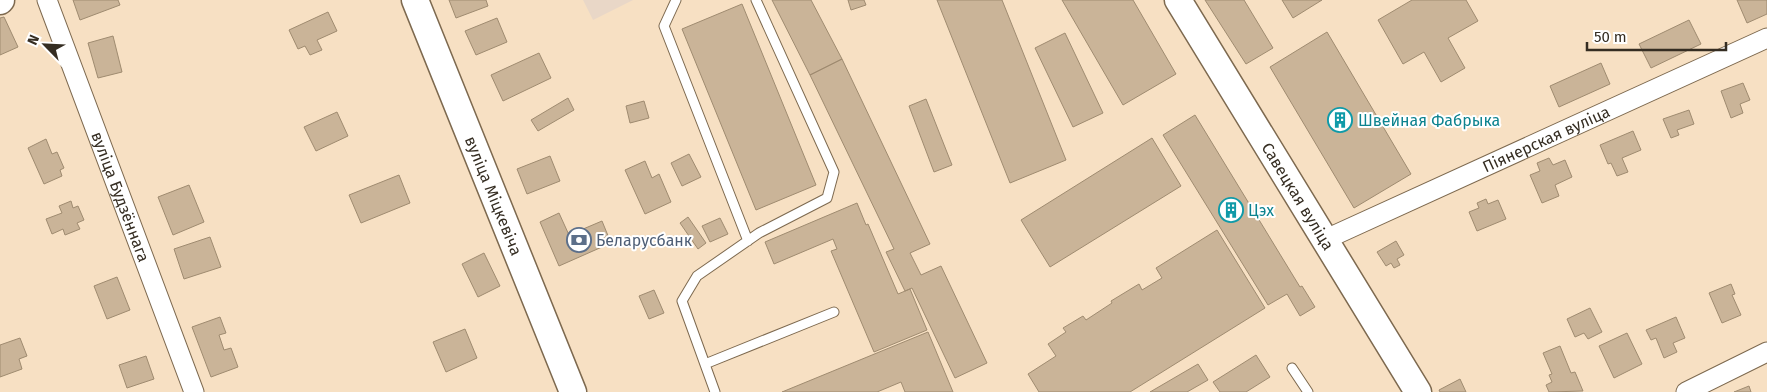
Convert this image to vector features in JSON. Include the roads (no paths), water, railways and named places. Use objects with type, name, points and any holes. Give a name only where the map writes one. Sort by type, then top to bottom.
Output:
[{"type":"street","name":"вуліца Будзённага","points":[[47,0],[194,392]]},
{"type":"street","name":"вуліца Міцкевіча","points":[[415,0],[573,392]]},
{"type":"street","name":"Савецкая вуліца","points":[[1178,0],[1418,392]]},
{"type":"street","name":"Піянерская вуліца","points":[[1324,240],[1767,38]]},
{"type":"street","points":[[1686,392],[1767,352]]},
{"type":"lane","points":[[676,0],[664,26],[748,241]]},
{"type":"lane","points":[[714,392],[682,301],[697,276],[759,234],[827,198],[834,172],[756,0]]},
{"type":"lane","points":[[705,364],[834,312]]},
{"type":"lane","points":[[1292,368],[1308,392]]},
{"type":"place","name":"Швейная Фабрыка","points":[[1340,120]]},
{"type":"place","name":"Цэх","points":[[1231,210]]},
{"type":"place","name":"Беларусбанк","points":[[579,240]]}]
